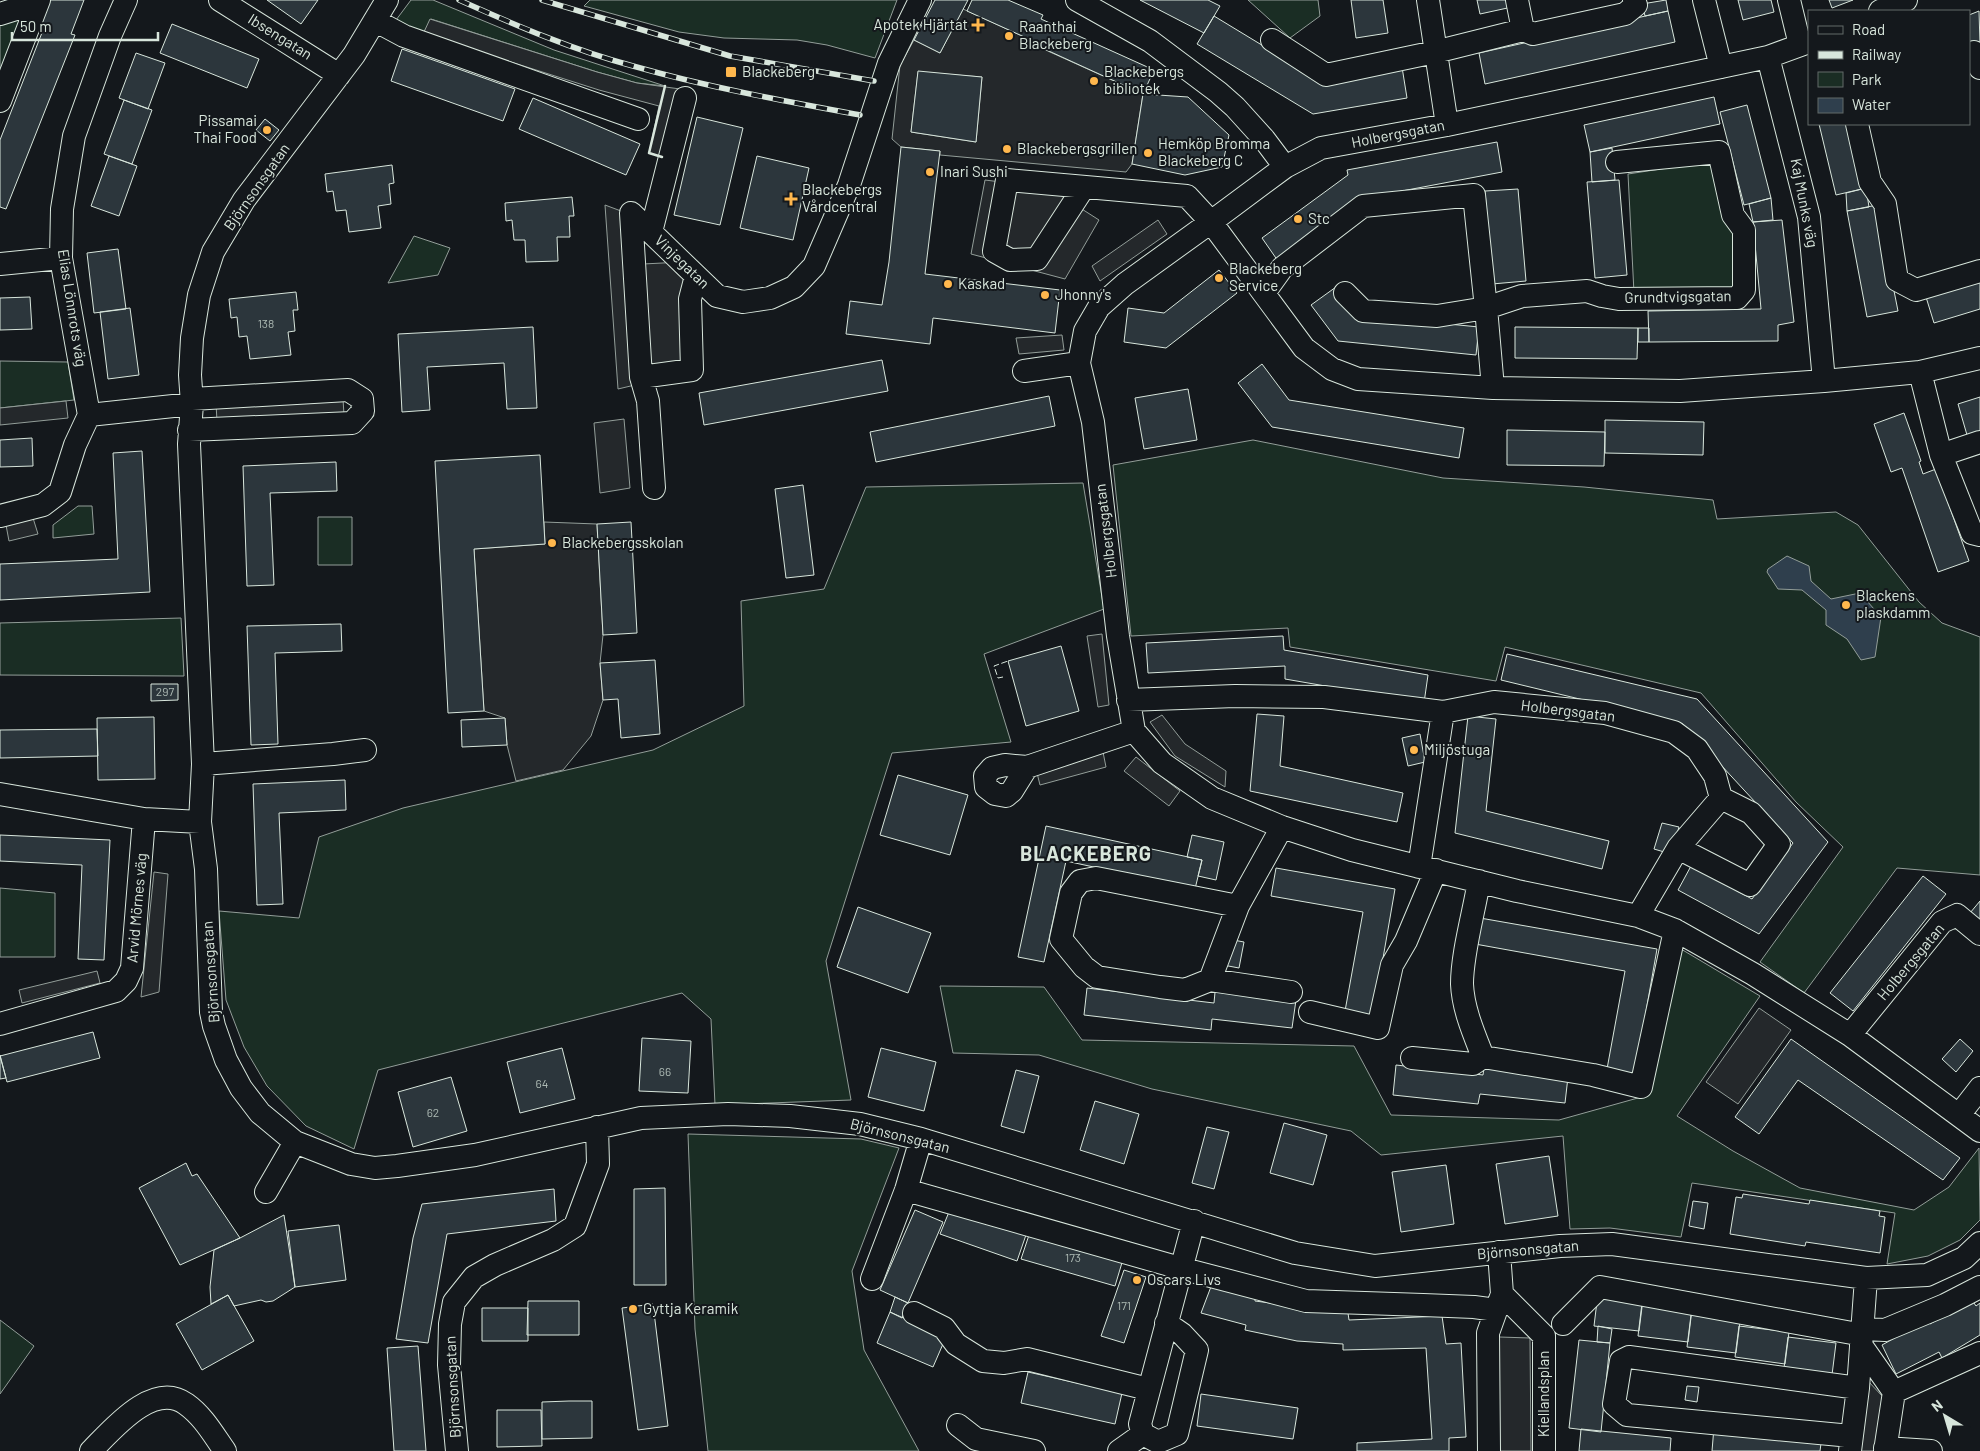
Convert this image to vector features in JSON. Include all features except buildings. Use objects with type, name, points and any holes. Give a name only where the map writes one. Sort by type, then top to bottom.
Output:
[{"type":"street","name":"Elias Lönnrots väg","points":[[89,415],[61,258],[62,209],[74,136],[110,36],[126,0]]},
{"type":"street","name":"Ibsengatan","points":[[220,0],[339,75]]},
{"type":"street","name":"Björnsonsgatan","points":[[387,0],[376,21],[339,75],[244,200],[213,252],[199,296],[192,338],[190,430],[203,764],[200,822],[206,869],[211,1012],[226,1060],[241,1088],[260,1113],[295,1142],[351,1164],[374,1168],[475,1155],[641,1118],[728,1114],[790,1116],[860,1124],[921,1139],[1295,1253],[1375,1266],[1560,1246],[1612,1244],[1866,1278],[1927,1275],[1964,1258],[1980,1243]]},
{"type":"street","name":"Vinjegatan","points":[[640,377],[631,213],[717,296],[743,302],[770,298],[794,287],[814,266],[849,185],[889,63],[920,0]]},
{"type":"street","points":[[1078,0],[1150,41],[1218,92],[1235,107],[1285,166]]},
{"type":"street","points":[[1428,0],[1447,125]]},
{"type":"street","points":[[1517,0],[1523,30]]},
{"type":"street","points":[[1272,40],[1326,75],[1435,52],[1523,30],[1533,34],[1625,14],[1636,5],[1634,0]]},
{"type":"street","points":[[1704,0],[1720,67]]},
{"type":"street","name":"Holbergsgatan","points":[[1134,731],[1118,636],[1093,422],[1079,363],[1085,331],[1099,307],[1125,284],[1285,166],[1321,148],[1447,125],[1768,57],[1804,44],[1789,0]]},
{"type":"street","points":[[1882,10],[1906,0]]},
{"type":"street","points":[[0,14],[39,1]]},
{"type":"street","points":[[0,101],[39,1]]},
{"type":"street","points":[[376,21],[404,36],[638,119]]},
{"type":"street","points":[[1970,54],[1974,52],[1980,68]]},
{"type":"street","name":"Kaj Munks väg","points":[[1768,57],[1810,217],[1824,381]]},
{"type":"street","points":[[651,232],[685,98]]},
{"type":"street","points":[[1857,125],[1870,182],[1885,204],[1897,280],[1916,290],[1980,271]]},
{"type":"street","name":"Grundtvigsgatan","points":[[1345,293],[1363,311],[1438,316],[1486,308],[1522,296],[1587,291],[1619,299],[1737,298],[1744,290],[1744,230],[1733,215],[1719,152],[1617,162]]},
{"type":"street","points":[[1084,187],[1187,196],[1211,222],[1304,348],[1332,369],[1358,379],[1493,388],[1680,391],[1920,372],[1980,358]]},
{"type":"street","points":[[1264,293],[1282,268],[1363,206],[1474,195],[1493,388]]},
{"type":"street","points":[[0,264],[61,258]]},
{"type":"street","points":[[654,488],[648,401],[640,377],[692,370],[690,299],[696,276]]},
{"type":"street","points":[[1024,371],[1079,363]]},
{"type":"street","points":[[1920,372],[1941,455],[1972,533],[1980,535]]},
{"type":"street","points":[[0,516],[20,512],[43,504],[60,492],[75,445],[89,415],[192,401],[348,390],[362,399],[363,411],[352,423],[190,430]]},
{"type":"street","points":[[1941,455],[1980,442]]},
{"type":"street","name":"Holbergsgatan","points":[[1128,700],[1235,696],[1324,697],[1443,712],[1494,702],[1605,713],[1674,732],[1697,750],[1715,776],[1721,798]]},
{"type":"street","points":[[1310,1012],[1378,1028],[1392,965],[1406,941],[1427,869],[1443,712]]},
{"type":"street","points":[[1027,767],[1134,731],[1162,763],[1212,798],[1282,827],[1352,850],[1427,869],[1638,916],[1675,930],[1753,974],[1850,1035],[1980,1132]]},
{"type":"street","points":[[203,764],[365,750]]},
{"type":"street","points":[[0,794],[144,819],[200,822]]},
{"type":"street","points":[[1638,916],[1678,848],[1721,798],[1751,813],[1779,844],[1750,885],[1678,848]]},
{"type":"street","name":"Arvid Mörnes väg","points":[[0,1024],[116,991],[126,981],[132,968],[144,819]]},
{"type":"street","points":[[1210,980],[1238,906],[1282,827]]},
{"type":"street","points":[[1238,906],[1096,878],[1080,881],[1071,893],[1060,939],[1084,967],[1097,977],[1160,988],[1185,990],[1210,980],[1291,992]]},
{"type":"street","points":[[1479,881],[1462,984],[1468,1016],[1483,1057]]},
{"type":"street","name":"Holbergsgatan","points":[[1850,1035],[1942,922],[1957,915],[1980,934]]},
{"type":"street","points":[[1412,1058],[1473,1064],[1483,1057],[1593,1075],[1641,1087],[1675,930]]},
{"type":"street","points":[[1959,1115],[1980,1088]]},
{"type":"street","name":"Björnsonsgatan","points":[[457,1451],[449,1365],[450,1324],[454,1302],[474,1277],[494,1265],[553,1240],[575,1226],[598,1164],[597,1127]]},
{"type":"street","points":[[872,1279],[906,1190],[921,1139]]},
{"type":"street","points":[[266,1192],[295,1142]]},
{"type":"street","points":[[906,1190],[1180,1268],[1306,1301],[1449,1306],[1499,1302]]},
{"type":"street","points":[[1166,1323],[1182,1334],[1197,1350],[1171,1443],[1158,1442],[1143,1434],[1140,1424],[1180,1268],[1194,1221]]},
{"type":"street","points":[[1489,1451],[1488,1333],[1499,1302],[1499,1252]]},
{"type":"street","points":[[1858,1388],[1629,1357],[1621,1361],[1614,1404],[1627,1415],[1850,1443],[1858,1388],[1866,1278]]},
{"type":"street","points":[[1563,1324],[1600,1287],[1862,1336],[1885,1330],[1945,1305],[1980,1287]]},
{"type":"street","name":"Kiellandsplan","points":[[1499,1302],[1544,1336],[1544,1451]]},
{"type":"street","points":[[914,1313],[944,1328],[956,1344],[984,1362],[1004,1363],[1027,1359],[1148,1389]]},
{"type":"street","points":[[1862,1336],[1894,1392],[1885,1449],[1931,1451]]},
{"type":"street","points":[[1894,1392],[1980,1353]]},
{"type":"street","points":[[92,1451],[122,1419],[149,1401],[168,1397],[185,1402],[202,1419],[225,1451]]},
{"type":"street","points":[[958,1425],[976,1439],[1034,1451]]},
{"type":"street","points":[[1118,1451],[1143,1434]]},
{"type":"green space","points":[[411,0],[433,0],[554,50],[665,86],[637,83],[597,72],[431,19],[423,34],[396,20]]},
{"type":"green space","points":[[590,0],[897,0],[875,58],[827,45],[797,40],[724,38],[679,32],[584,6]]},
{"type":"green space","points":[[1248,0],[1318,0],[1320,16],[1290,38]]},
{"type":"green space","points":[[19,14],[26,20],[0,80],[0,21]]},
{"type":"green space","points":[[1713,161],[1735,232],[1736,285],[1731,289],[1634,293],[1628,174]]},
{"type":"green space","points":[[414,236],[450,248],[438,275],[388,283]]},
{"type":"green space","points":[[0,361],[68,362],[74,400],[0,408]]},
{"type":"green space","points":[[1253,440],[1443,478],[1584,487],[1713,500],[1717,519],[1836,512],[1858,525],[1919,602],[1942,623],[1980,637],[1980,875],[1897,868],[1804,993],[1760,962],[1843,847],[1796,802],[1701,693],[1505,647],[1496,681],[1290,647],[1288,628],[1131,636],[1113,465]]},
{"type":"green space","points":[[1083,483],[1104,609],[984,654],[1011,742],[892,753],[826,961],[851,1100],[715,1105],[711,1019],[682,993],[378,1070],[354,1149],[306,1126],[267,1086],[244,1047],[226,1000],[219,911],[299,918],[319,837],[403,808],[653,750],[744,706],[741,601],[824,589],[866,487]]},
{"type":"green space","points":[[78,506],[92,506],[94,534],[53,538],[53,525]]},
{"type":"green space","points":[[318,517],[352,517],[352,565],[318,565]]},
{"type":"green space","points":[[181,618],[184,676],[0,675],[0,623]]},
{"type":"green space","points":[[0,888],[55,893],[55,957],[0,957]]},
{"type":"green space","points":[[1681,949],[1760,996],[1677,1116],[1733,1151],[1800,1188],[1914,1210],[1949,1187],[1979,1148],[1980,1220],[1960,1240],[1928,1256],[1887,1264],[1895,1213],[1692,1183],[1681,1237],[1610,1228],[1570,1229],[1563,1136],[1381,1155],[1351,1131],[1152,1089],[1039,1055],[953,1053],[940,986],[1044,987],[1082,1040],[1354,1046],[1391,1115],[1559,1120],[1645,1096]]},
{"type":"green space","points":[[688,1134],[861,1139],[899,1148],[852,1271],[864,1350],[919,1451],[708,1451],[695,1329]]},
{"type":"green space","points":[[0,1320],[34,1346],[0,1394]]},
{"type":"shaded area","points":[[963,9],[1031,40],[1030,43],[1143,94],[1132,164],[1126,172],[940,155],[940,151],[901,147],[892,139],[900,65],[914,40],[940,53]],"holes":[[[918,72],[982,77],[976,142],[911,132]]]},
{"type":"shaded area","points":[[430,19],[597,72],[637,83],[680,89],[662,157],[649,153],[659,106],[599,90],[423,34]]},
{"type":"shaded area","points":[[985,180],[1049,188],[1099,220],[1065,279],[971,254]]},
{"type":"shaded area","points":[[605,205],[629,214],[639,384],[618,389]]},
{"type":"shaded area","points":[[1158,220],[1167,234],[1100,281],[1092,266]]},
{"type":"shaded area","points":[[682,262],[689,367],[649,370],[643,264]]},
{"type":"shaded area","points":[[1062,335],[1064,350],[1019,354],[1016,338]]},
{"type":"shaded area","points":[[343,399],[344,415],[217,421],[216,404]]},
{"type":"shaded area","points":[[66,401],[68,418],[0,425],[0,408]]},
{"type":"shaded area","points":[[624,419],[630,488],[600,493],[594,423]]},
{"type":"shaded area","points":[[33,518],[38,534],[9,541],[6,525]]},
{"type":"shaded area","points":[[544,522],[597,524],[603,635],[600,663],[603,700],[591,736],[563,770],[516,781],[507,745],[505,718],[484,711],[474,549],[545,544]]},
{"type":"shaded area","points":[[1102,634],[1109,705],[1098,707],[1087,636]]},
{"type":"shaded area","points":[[1162,715],[1185,744],[1226,771],[1225,787],[1175,756],[1150,722]]},
{"type":"shaded area","points":[[1103,752],[1106,767],[1040,785],[1037,773]]},
{"type":"shaded area","points":[[1136,757],[1180,791],[1169,806],[1124,771]]},
{"type":"shaded area","points":[[154,872],[168,874],[159,992],[141,997]]},
{"type":"shaded area","points":[[97,971],[100,983],[22,1003],[19,990]]},
{"type":"shaded area","points":[[1759,1008],[1791,1030],[1738,1104],[1706,1082]]},
{"type":"shaded area","points":[[1499,1337],[1530,1338],[1531,1451],[1498,1451]]},
{"type":"shaded area","points":[[1868,1381],[1883,1397],[1876,1451],[1859,1451]]},
{"type":"water","name":"Blackens plaskdamm","points":[[1787,556],[1809,566],[1811,581],[1831,599],[1860,593],[1881,617],[1875,657],[1861,660],[1847,639],[1826,625],[1826,610],[1802,590],[1778,589],[1767,572],[1768,569]]},
{"type":"railway","points":[[459,0],[544,36],[611,60],[717,87],[860,115]]},
{"type":"railway","points":[[542,0],[730,56],[874,81]]},
{"type":"fence","points":[[1003,677],[998,678],[994,666],[1008,661]]},
{"type":"wall","points":[[662,157],[649,153],[665,86]]},
{"type":"place","name":"Apotek Hjärtat","points":[[978,25]]},
{"type":"place","name":"Raanthai Blackeberg","points":[[1009,36]]},
{"type":"place","name":"Blackeberg","points":[[731,72]]},
{"type":"place","name":"Blackebergs bibliotek","points":[[1094,81]]},
{"type":"place","name":"Pissamai Thai Food","points":[[267,130]]},
{"type":"place","name":"Blackebergsgrillen","points":[[1007,149]]},
{"type":"place","name":"Hemköp Bromma Blackeberg C","points":[[1148,153]]},
{"type":"place","name":"Inari Sushi","points":[[930,172]]},
{"type":"place","name":"Blackebergs Vårdcentral","points":[[791,199]]},
{"type":"place","name":"Stc","points":[[1298,219]]},
{"type":"place","name":"Blackeberg Service","points":[[1219,278]]},
{"type":"place","name":"Kaskad","points":[[948,284]]},
{"type":"place","name":"Jhonny's","points":[[1045,295]]},
{"type":"place","name":"Blackebergsskolan","points":[[552,543]]},
{"type":"place","name":"Blackens plaskdamm","points":[[1846,605]]},
{"type":"place","name":"Miljöstuga","points":[[1414,750]]},
{"type":"place","name":"Oscars Livs","points":[[1137,1280]]},
{"type":"place","name":"Gyttja Keramik","points":[[633,1309]]},
{"type":"district","name":"BLACKEBERG","points":[[1086,854]]}]
